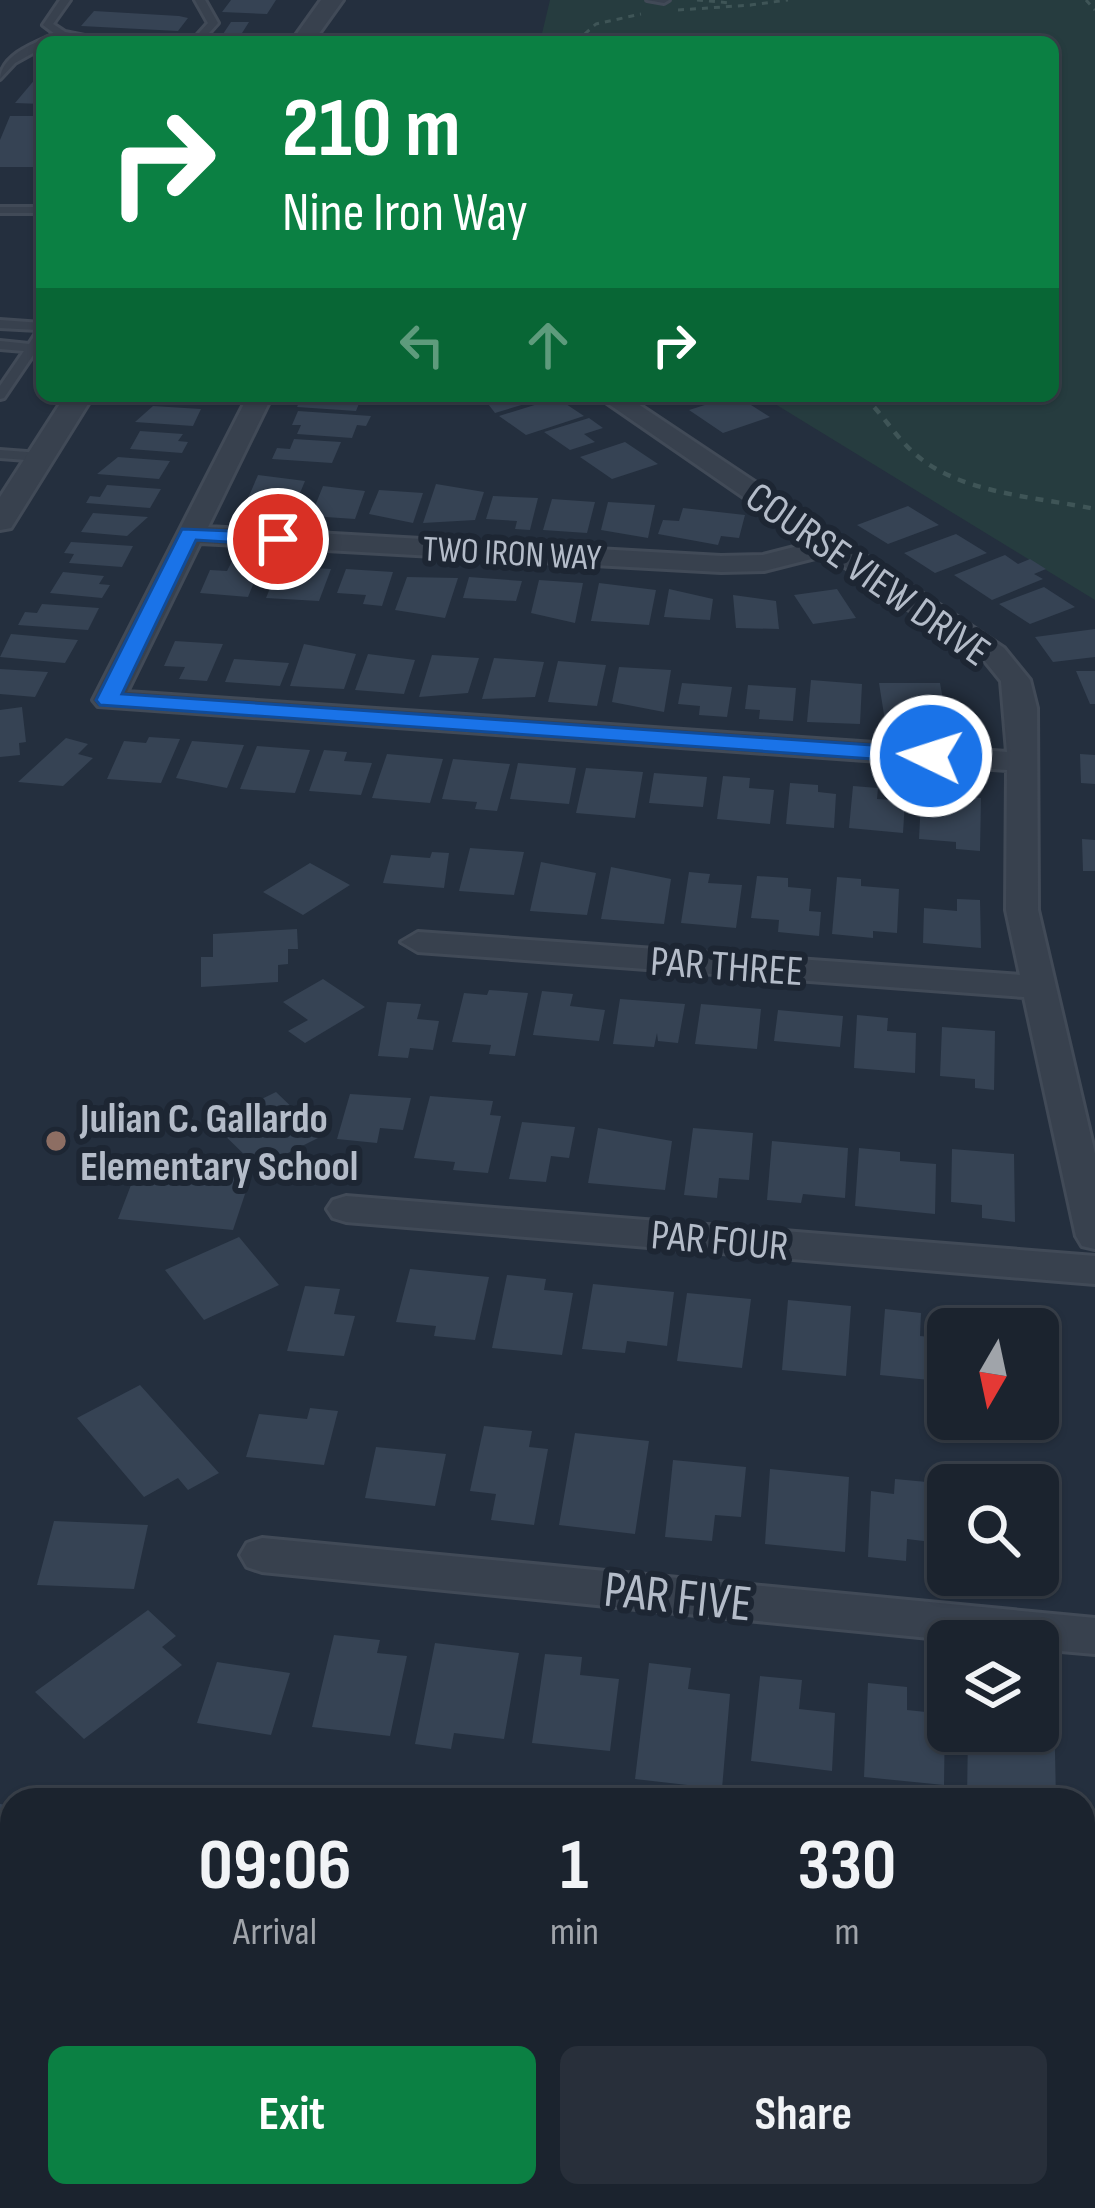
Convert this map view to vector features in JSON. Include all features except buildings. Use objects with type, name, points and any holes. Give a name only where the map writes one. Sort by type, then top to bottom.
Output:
[{"type":"street","points":[[306,36],[327,2]]},
{"type":"street","points":[[0,521],[75,402]]},
{"type":"street","points":[[257,402],[108,700],[1022,762]]},
{"type":"street","name":"COURSE VIEW DRIVE","points":[[618,402],[994,654],[1015,680],[1022,708],[1022,910],[1095,1236]]},
{"type":"street","name":"TWO IRON WAY","points":[[189,534],[721,564],[764,563],[832,545]]},
{"type":"street","name":"PAR THREE","points":[[418,942],[1036,987]]},
{"type":"street","name":"PAR FOUR","points":[[346,1209],[1095,1270]]},
{"type":"street","name":"PAR FIVE","points":[[262,1555],[1095,1636]]},
{"type":"lane","points":[[65,0],[48,26],[74,36]]},
{"type":"lane","points":[[200,0],[213,22],[212,31],[205,36]]},
{"type":"lane","points":[[652,0],[664,0]]},
{"type":"lane","points":[[58,36],[62,34]]},
{"type":"lane","points":[[0,76],[12,61],[36,48]]},
{"type":"lane","points":[[0,210],[36,210]]},
{"type":"lane","points":[[0,325],[36,329]]},
{"type":"lane","points":[[0,395],[36,341]]},
{"type":"lane","points":[[0,345],[32,348]]},
{"type":"lane","points":[[0,454],[40,457]]},
{"type":"path","points":[[697,0],[752,5],[788,0]]},
{"type":"path","points":[[1086,0],[1095,10]]},
{"type":"path","points":[[870,402],[895,425],[916,457],[991,488],[1095,508]]},
{"type":"green space","points":[[550,0],[1095,0],[1095,600],[772,402],[1059,402],[1059,36],[541,36]]},
{"type":"place","name":"Julian C. Gallardo Elementary School","points":[[56,1141]]},
{"type":"route","points":[[278,539],[189,534],[108,700],[931,756]]}]
